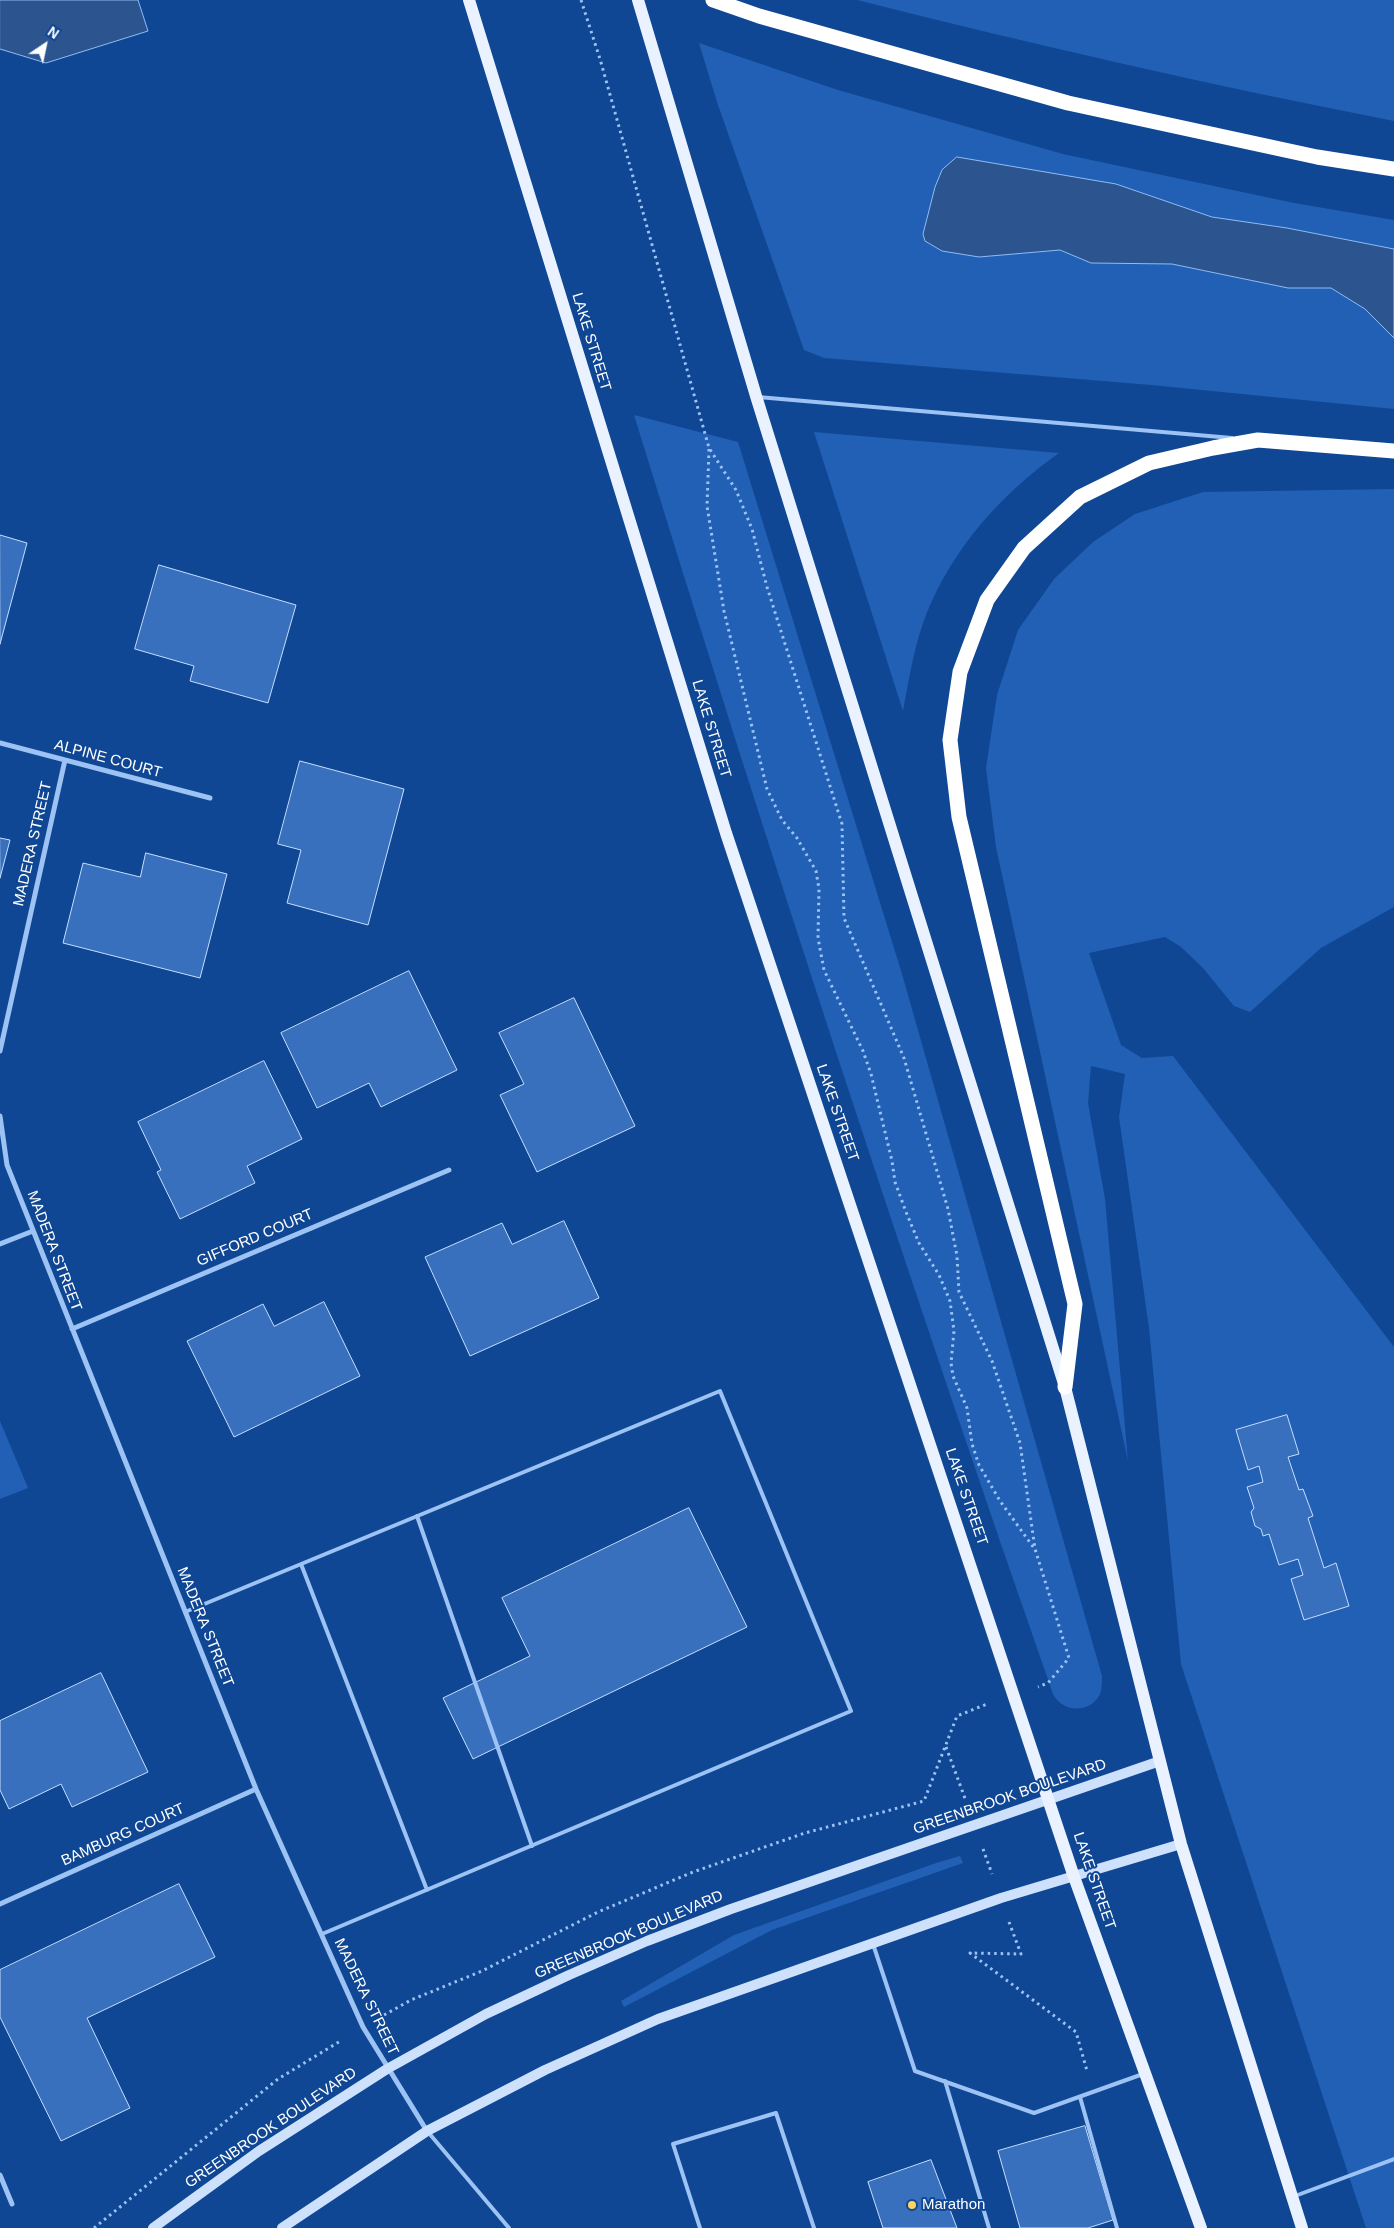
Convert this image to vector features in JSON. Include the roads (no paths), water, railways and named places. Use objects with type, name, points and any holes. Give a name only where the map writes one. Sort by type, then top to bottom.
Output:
[{"type":"highway","points":[[713,0],[759,16],[1068,103],[1317,157],[1394,168]]},
{"type":"highway","points":[[1065,1387],[1075,1304],[959,817],[950,740],[960,672],[988,600],[1024,548],[1080,497],[1149,463],[1258,440],[1394,451]]},
{"type":"main road","name":"LAKE STREET","points":[[469,0],[726,833],[1074,1874],[1201,2228]]},
{"type":"main road","points":[[638,0],[664,82],[756,396],[1065,1387],[1181,1844],[1302,2228]]},
{"type":"main road","name":"GREENBROOK BOULEVARD","points":[[153,2228],[259,2151],[387,2069],[486,2014],[646,1941],[731,1908],[975,1826],[1160,1761]]},
{"type":"main road","points":[[282,2228],[427,2131],[545,2070],[658,2018],[1001,1898],[1074,1874],[1181,1844]]},
{"type":"street","name":"ALPINE COURT","points":[[0,743],[210,798]]},
{"type":"street","name":"MADERA STREET","points":[[0,1051],[65,760]]},
{"type":"street","name":"MADERA STREET","points":[[0,1116],[7,1165],[256,1789],[363,2027],[387,2069],[427,2131]]},
{"type":"street","name":"GIFFORD COURT","points":[[72,1329],[449,1170]]},
{"type":"street","points":[[0,1244],[33,1231]]},
{"type":"street","name":"BAMBURG COURT","points":[[0,1904],[256,1789]]},
{"type":"street","points":[[0,2175],[12,2204]]},
{"type":"lane","points":[[756,396],[1258,440]]},
{"type":"lane","points":[[185,1612],[720,1391],[851,1711],[322,1934]]},
{"type":"lane","points":[[417,1516],[532,1846]]},
{"type":"lane","points":[[301,1564],[427,1890]]},
{"type":"lane","points":[[873,1944],[915,2071],[1034,2113],[1146,2073]]},
{"type":"lane","points":[[945,2081],[989,2228]]},
{"type":"lane","points":[[1080,2097],[1117,2228]]},
{"type":"lane","points":[[700,2228],[673,2144],[776,2113],[814,2228]]},
{"type":"lane","points":[[427,2131],[509,2228]]},
{"type":"lane","points":[[1293,2197],[1394,2159]]},
{"type":"place","name":"Marathon","points":[[912,2205]]}]
